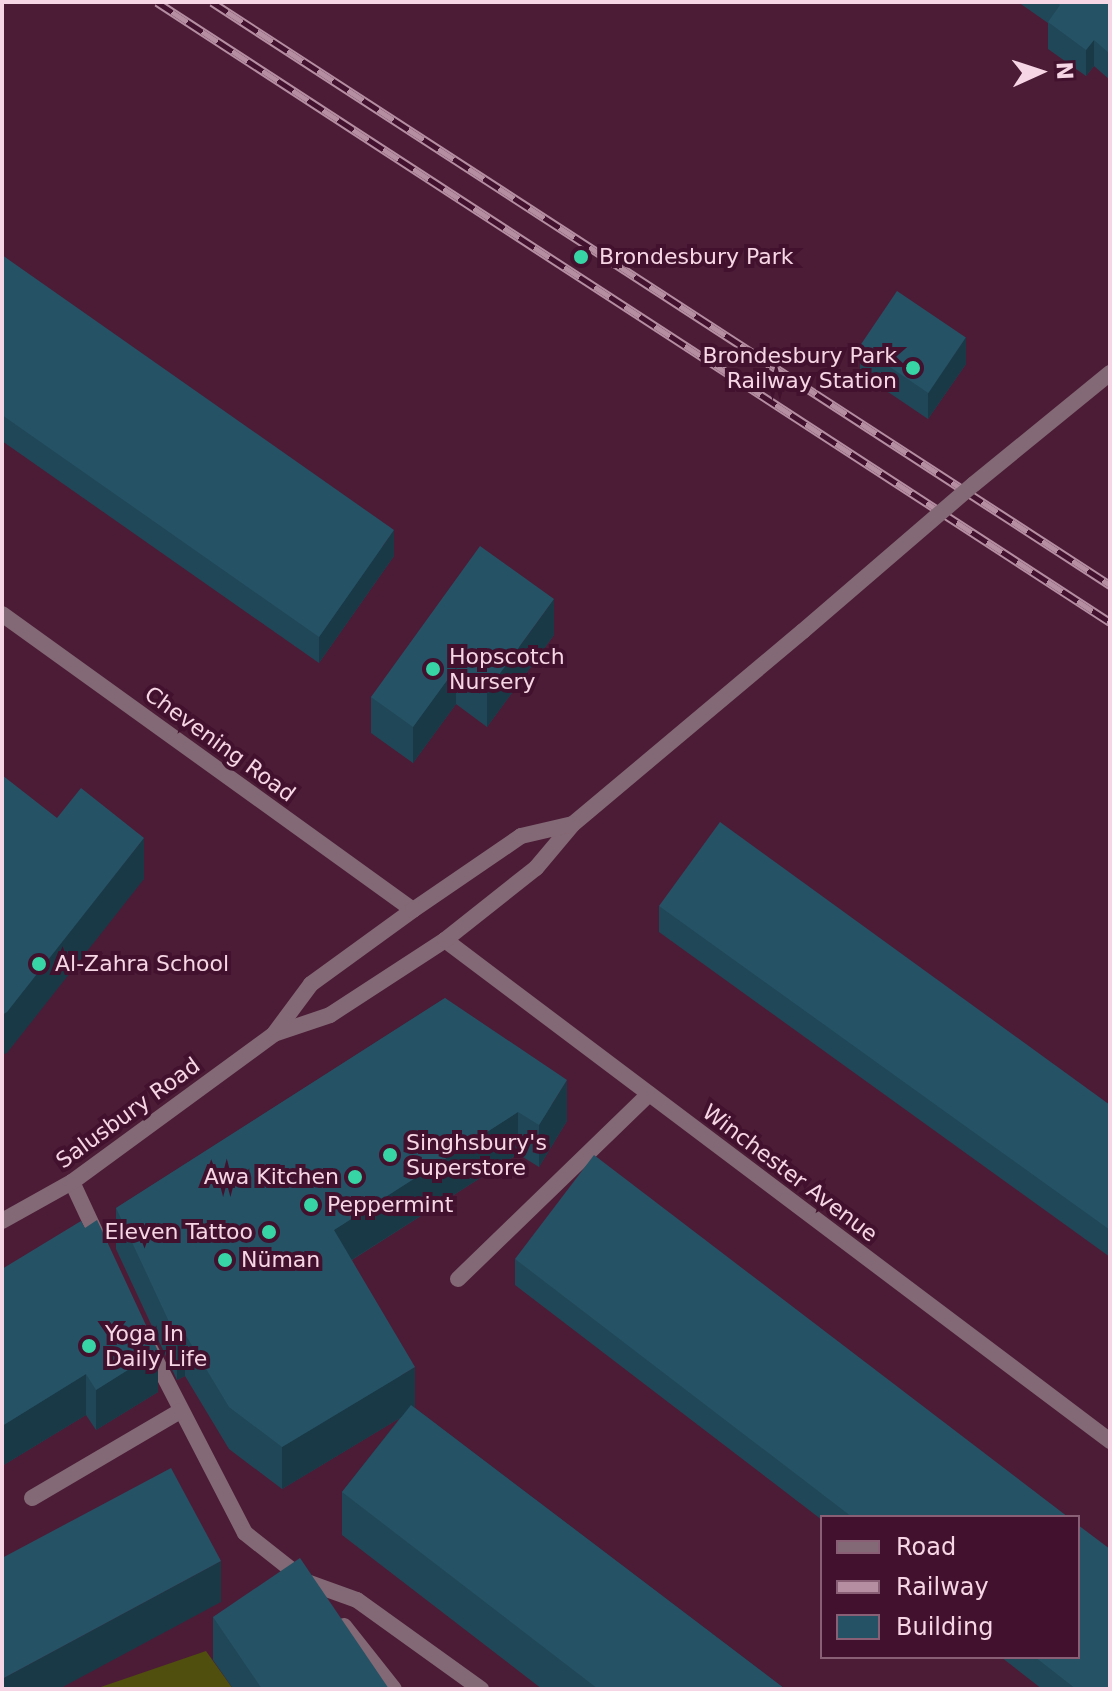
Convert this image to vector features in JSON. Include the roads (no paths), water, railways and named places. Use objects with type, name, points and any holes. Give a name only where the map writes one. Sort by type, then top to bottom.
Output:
[{"type":"street","points":[[445,940],[536,868],[573,824],[1021,442],[1110,373]]},
{"type":"street","name":"Chevening Road","points":[[2,614],[413,910]]},
{"type":"street","points":[[413,910],[521,836],[573,824]]},
{"type":"street","name":"Salusbury Road","points":[[2,1221],[72,1182],[274,1034],[311,984],[413,910]]},
{"type":"street","name":"Salusbury Road","points":[[274,1034],[330,1015],[445,940]]},
{"type":"street","name":"Winchester Avenue","points":[[445,940],[1110,1441]]},
{"type":"street","points":[[458,1279],[649,1094]]},
{"type":"street","points":[[72,1182],[108,1260]]},
{"type":"street","points":[[141,1328],[180,1411],[245,1533],[307,1582],[394,1689]]},
{"type":"street","points":[[32,1498],[180,1411]]},
{"type":"street","points":[[307,1582],[357,1600],[481,1689]]},
{"type":"railway","points":[[157,2],[1110,622]]},
{"type":"railway","points":[[212,2],[1110,585]]},
{"type":"place","name":"Brondesbury Park","points":[[581,257]]},
{"type":"place","name":"Brondesbury Park Railway Station","points":[[913,368]]},
{"type":"place","name":"Hopscotch Nursery","points":[[433,669]]},
{"type":"place","name":"Al-Zahra School","points":[[39,964]]},
{"type":"place","name":"Singhsbury's Superstore","points":[[390,1155]]},
{"type":"place","name":"Awa Kitchen","points":[[355,1177]]},
{"type":"place","name":"Peppermint","points":[[311,1205]]},
{"type":"place","name":"Eleven Tattoo","points":[[269,1232]]},
{"type":"place","name":"Nüman","points":[[225,1260]]},
{"type":"place","name":"Yoga In Daily Life","points":[[89,1346]]}]
